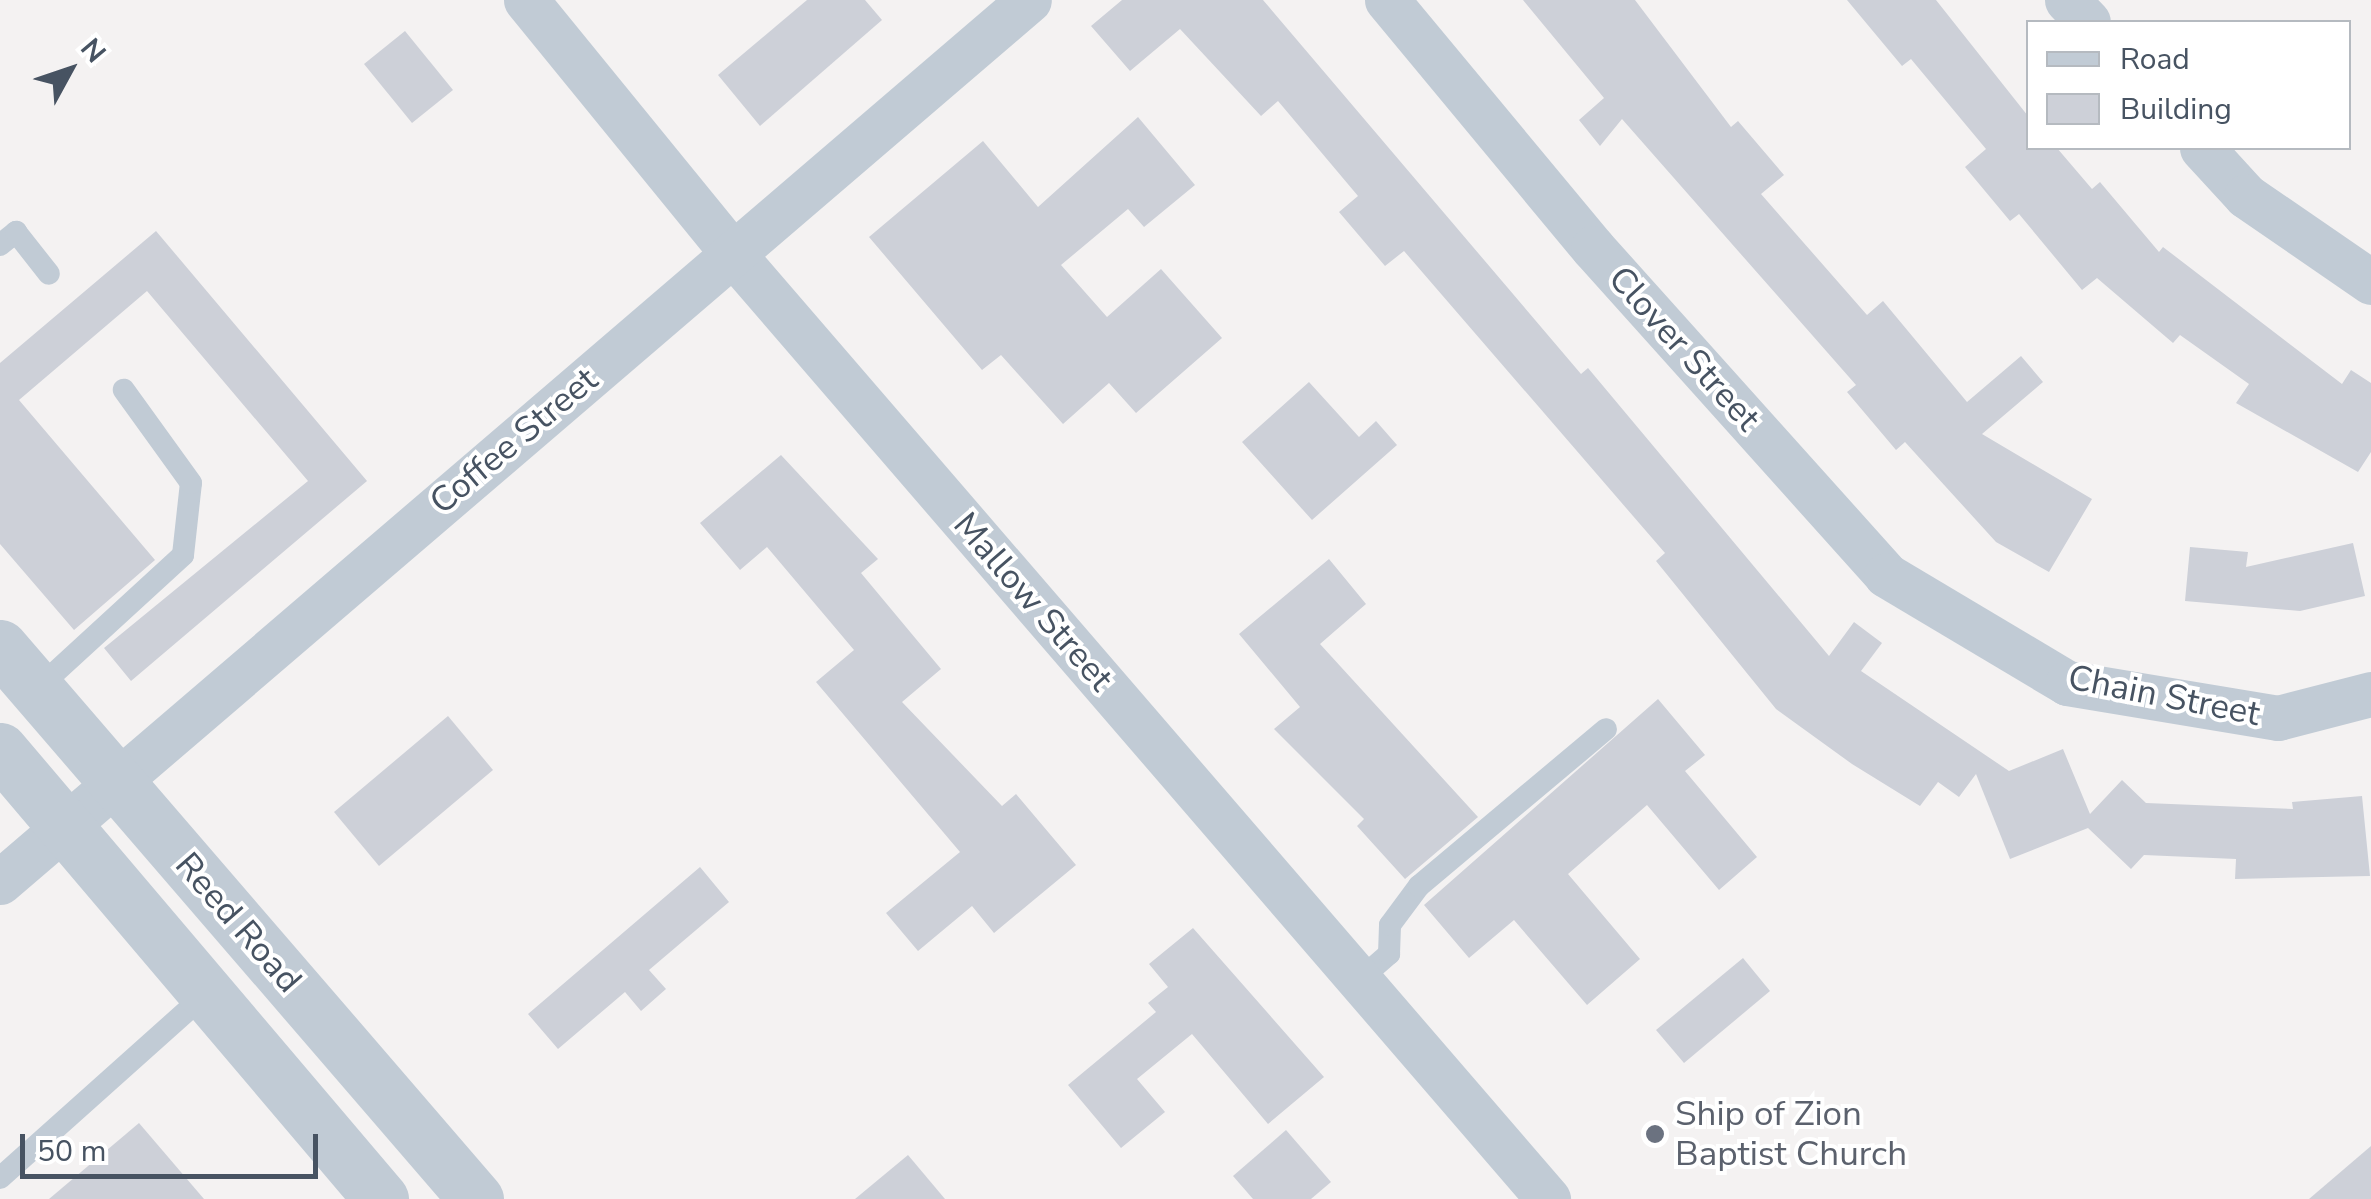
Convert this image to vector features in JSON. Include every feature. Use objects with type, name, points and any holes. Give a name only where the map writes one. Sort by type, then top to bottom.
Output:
[{"type":"street","name":"Mallow Street","points":[[526,0],[733,254],[1548,1199]]},
{"type":"street","name":"Coffee Street","points":[[0,882],[1029,0]]},
{"type":"street","name":"Clover Street","points":[[1387,0],[1593,248],[1886,575],[2019,654]]},
{"type":"street","points":[[2067,0],[2086,20]]},
{"type":"street","points":[[2204,150],[2246,196],[2371,282]]},
{"type":"street","name":"Reed Road","points":[[0,647],[476,1199]]},
{"type":"street","name":"Chain Street","points":[[2019,654],[2066,683],[2278,718],[2371,694]]},
{"type":"street","name":"Reed Road","points":[[0,750],[381,1199]]},
{"type":"lane","points":[[0,245],[16,232],[50,274]]},
{"type":"lane","points":[[37,690],[183,555],[191,483],[124,390]]},
{"type":"lane","points":[[1359,980],[1388,954],[1390,925],[1419,886],[1606,729]]},
{"type":"lane","points":[[0,1178],[207,993]]},
{"type":"building","points":[[807,0],[865,0],[882,20],[760,126],[718,75]]},
{"type":"building","points":[[1122,0],[1263,0],[1581,374],[1588,368],[1829,656],[1854,622],[1882,643],[1861,671],[2009,771],[2063,749],[2090,814],[2122,780],[2146,803],[2293,809],[2292,802],[2362,796],[2370,876],[2235,879],[2236,859],[2144,855],[2131,869],[2088,828],[2010,859],[1976,774],[1959,797],[1938,782],[1920,806],[1852,764],[1776,709],[1656,561],[1665,553],[1404,251],[1385,266],[1339,212],[1358,196],[1278,101],[1261,116],[1180,29],[1130,71],[1091,26]]},
{"type":"building","points":[[1523,0],[1635,0],[1731,127],[1738,121],[1784,175],[1761,194],[1867,315],[1883,301],[1967,402],[2021,356],[2043,382],[1982,434],[2092,499],[2049,572],[1996,542],[1905,442],[1896,450],[1847,392],[1856,385],[1622,119],[1600,146],[1579,120],[1604,98]]},
{"type":"building","points":[[1847,0],[1936,0],[2026,113],[2026,150],[2059,150],[2092,189],[2100,182],[2159,252],[2163,247],[2342,384],[2351,370],[2371,383],[2371,452],[2358,472],[2236,403],[2249,384],[2180,335],[2173,343],[2097,278],[2082,290],[2019,214],[2010,221],[1965,167],[1986,149],[1911,59],[1902,66]]},
{"type":"building","points":[[405,31],[453,90],[412,123],[364,64]]},
{"type":"building","points":[[1138,117],[1195,185],[1144,227],[1128,209],[1061,265],[1107,317],[1161,269],[1222,338],[1136,413],[1109,383],[1063,424],[1001,355],[982,370],[869,237],[983,141],[1038,207]]},
{"type":"building","points":[[156,231],[367,481],[131,681],[104,648],[308,481],[147,291],[19,400],[155,560],[74,630],[0,544],[0,363]]},
{"type":"building","points":[[1309,382],[1359,437],[1376,421],[1397,445],[1312,520],[1242,442]]},
{"type":"building","points":[[781,455],[878,559],[861,573],[941,669],[902,702],[1002,806],[1016,794],[1076,865],[994,933],[972,906],[918,951],[886,913],[960,852],[816,682],[854,650],[767,547],[740,570],[700,523]]},
{"type":"building","points":[[2353,543],[2365,596],[2300,611],[2185,601],[2190,547],[2248,552],[2246,567]]},
{"type":"building","points":[[1329,559],[1366,604],[1320,644],[1478,817],[1405,879],[1357,826],[1364,819],[1274,729],[1300,707],[1239,634]]},
{"type":"building","points":[[1658,699],[1705,755],[1685,771],[1757,857],[1719,890],[1647,805],[1568,874],[1640,959],[1587,1005],[1514,920],[1469,958],[1424,905]]},
{"type":"building","points":[[448,716],[493,770],[379,866],[334,812]]},
{"type":"building","points":[[700,867],[729,902],[649,970],[666,989],[641,1011],[625,992],[558,1049],[528,1014]]},
{"type":"building","points":[[1193,928],[1324,1077],[1268,1124],[1192,1034],[1137,1079],[1165,1112],[1121,1148],[1068,1085],[1156,1012],[1148,1003],[1168,987],[1149,964]]},
{"type":"building","points":[[1743,958],[1770,991],[1684,1063],[1656,1030]]},
{"type":"building","points":[[139,1123],[204,1199],[49,1199]]},
{"type":"building","points":[[1286,1130],[1331,1182],[1311,1199],[1253,1199],[1233,1176]]},
{"type":"building","points":[[2371,1146],[2371,1199],[2309,1199]]},
{"type":"building","points":[[908,1155],[945,1199],[855,1199]]},
{"type":"place","name":"Ship of Zion Baptist Church","points":[[1655,1134]]}]
